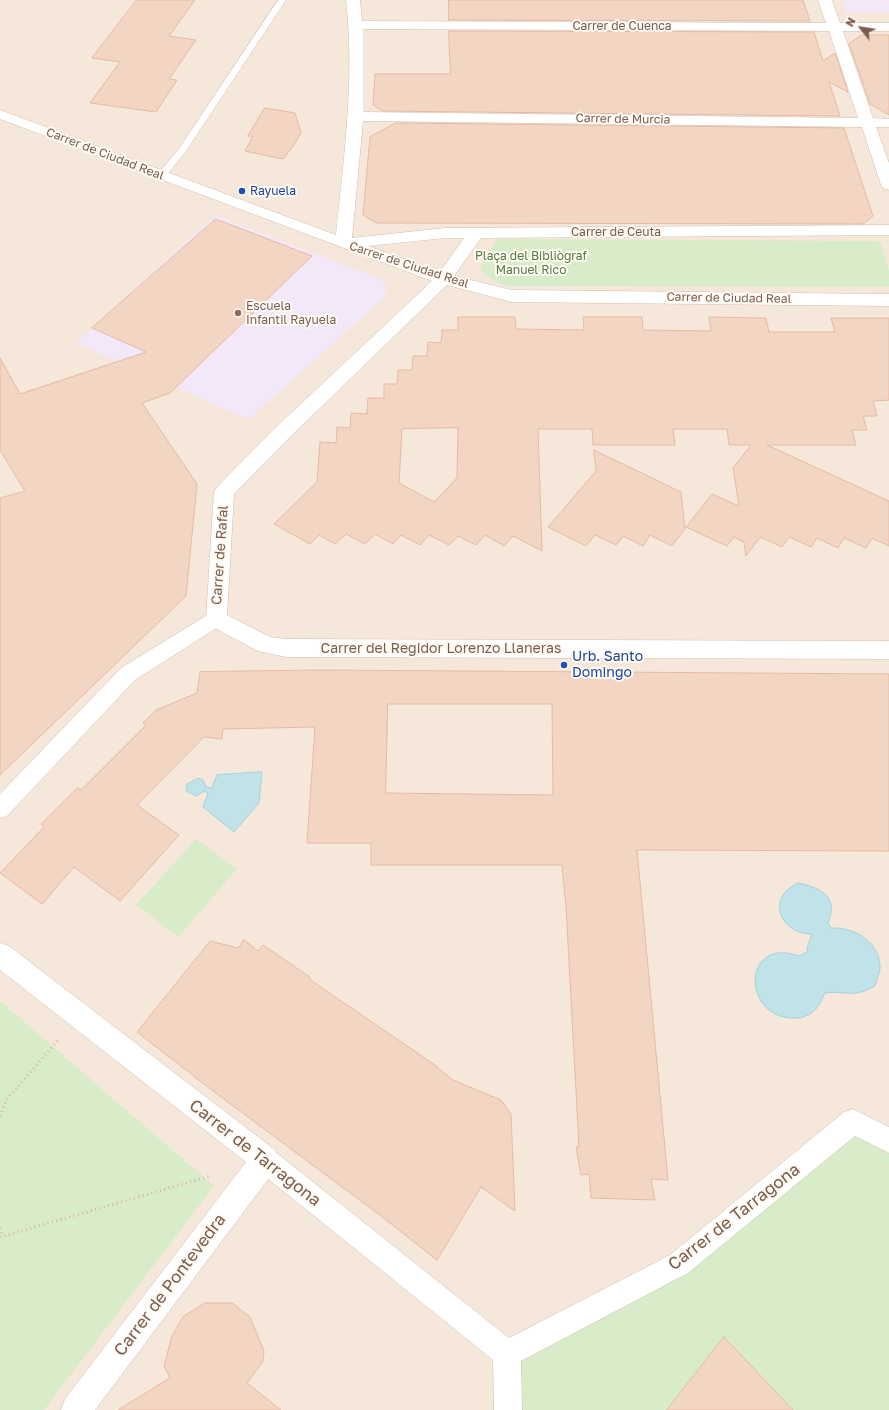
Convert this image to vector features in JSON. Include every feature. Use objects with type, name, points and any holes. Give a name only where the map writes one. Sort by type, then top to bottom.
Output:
[{"type":"street","points":[[343,243],[356,116],[356,26],[353,0]]},
{"type":"street","points":[[825,0],[889,185]]},
{"type":"street","name":"Carrer de Cuenca","points":[[356,26],[889,27]]},
{"type":"street","name":"Carrer de Ciudad Real","points":[[0,114],[343,243],[444,279],[512,296],[889,300]]},
{"type":"street","name":"Carrer de Murcia","points":[[356,116],[889,123]]},
{"type":"street","name":"Carrer de Ceuta","points":[[343,243],[445,233],[889,230]]},
{"type":"street","name":"Carrer de Rafal","points":[[0,809],[128,674],[216,619],[224,492],[280,435],[444,279],[476,233]]},
{"type":"street","name":"Carrer del Regidor Lorenzo Llaneras","points":[[216,619],[266,644],[286,648],[889,650]]},
{"type":"street","name":"Carrer de Tarragona","points":[[0,955],[264,1160],[507,1354],[679,1264],[852,1121],[889,1141]]},
{"type":"street","name":"Carrer de Pontevedra","points":[[76,1410],[264,1160]]},
{"type":"street","points":[[507,1354],[508,1410]]},
{"type":"lane","points":[[162,175],[182,151],[282,0]]},
{"type":"path","points":[[0,1116],[7,1099],[79,1016]]},
{"type":"path","points":[[0,1228],[2,1237],[212,1175]]},
{"type":"shaded area","points":[[0,0],[889,0],[889,1410],[0,1410]]},
{"type":"shaded area","points":[[842,0],[889,0],[889,13],[846,13]]},
{"type":"shaded area","name":"Escuela Infantil Rayuela","points":[[215,215],[378,278],[386,285],[385,297],[250,418],[245,418],[76,343]]},
{"type":"green space","name":"Plaça del Bibliògraf Manuel Rico","points":[[497,239],[880,241],[889,271],[889,287],[508,286],[499,284],[480,270],[489,251]]},
{"type":"green space","points":[[196,839],[237,869],[178,937],[136,905]]},
{"type":"green space","points":[[0,1001],[214,1186],[44,1410],[0,1410]]},
{"type":"green space","points":[[853,1121],[889,1141],[889,1410],[511,1410],[507,1354],[679,1264]]},
{"type":"water","points":[[262,772],[259,803],[234,832],[203,807],[208,793],[204,791],[196,796],[186,791],[187,784],[198,778],[203,780],[206,787],[212,788],[217,775]]},
{"type":"water","points":[[798,883],[821,891],[826,895],[830,900],[831,906],[831,914],[828,923],[831,928],[848,930],[863,937],[875,949],[880,967],[875,986],[855,993],[825,993],[819,1006],[811,1014],[791,1018],[775,1014],[763,1004],[757,992],[755,978],[759,966],[767,957],[781,953],[799,956],[807,952],[812,934],[802,933],[793,929],[786,923],[781,915],[779,906],[781,898],[787,890]]},
{"type":"building","points":[[137,0],[195,0],[169,36],[196,40],[169,79],[177,80],[156,112],[90,103],[120,62],[92,58]]},
{"type":"building","points":[[449,0],[803,0],[810,21],[449,20]]},
{"type":"building","points":[[449,31],[814,32],[823,61],[835,53],[848,92],[829,82],[840,116],[382,111],[373,105],[375,74],[450,74]]},
{"type":"building","points":[[862,35],[889,35],[889,115],[870,104],[849,44]]},
{"type":"building","points":[[265,108],[295,113],[301,132],[294,145],[283,159],[245,151],[253,136],[248,136]]},
{"type":"building","points":[[396,123],[844,128],[873,216],[863,224],[376,223],[363,215],[370,137]]},
{"type":"building","points":[[216,219],[312,256],[170,393],[142,403],[197,484],[186,596],[0,775],[0,498],[25,491],[0,450],[0,358],[20,394],[146,352],[92,328]]},
{"type":"building","points":[[458,317],[515,317],[516,329],[584,330],[583,317],[642,317],[643,330],[711,331],[709,317],[766,318],[769,332],[835,332],[831,318],[889,318],[889,400],[873,401],[877,416],[863,416],[867,430],[852,430],[856,445],[767,445],[889,501],[889,546],[872,538],[866,548],[844,538],[838,548],[817,538],[811,547],[789,537],[782,547],[760,537],[746,556],[744,542],[734,537],[727,546],[686,527],[712,494],[739,506],[733,468],[751,445],[729,445],[727,429],[673,429],[675,445],[593,445],[592,429],[538,429],[542,551],[513,536],[504,546],[485,535],[476,545],[458,536],[449,545],[429,535],[420,545],[401,535],[393,544],[375,534],[365,544],[346,534],[335,544],[319,535],[310,544],[274,524],[317,482],[320,442],[336,443],[337,427],[350,428],[351,413],[367,414],[368,398],[384,398],[384,384],[397,384],[398,370],[412,370],[413,356],[427,356],[428,342],[441,343],[442,330],[458,330]],"holes":[[[458,428],[457,478],[434,502],[399,483],[402,429]]]},
{"type":"building","points":[[594,450],[681,492],[685,529],[672,546],[650,535],[643,546],[623,536],[616,545],[595,535],[586,546],[548,527],[596,471]]},
{"type":"building","points":[[320,670],[889,674],[889,851],[637,850],[668,1180],[651,1179],[655,1200],[591,1198],[589,1174],[581,1175],[576,1147],[579,1147],[566,906],[562,865],[371,865],[371,843],[307,843],[315,727],[223,729],[222,739],[204,737],[137,805],[179,835],[120,901],[74,867],[42,904],[0,873],[44,827],[41,824],[77,788],[81,790],[146,725],[143,723],[156,710],[197,693],[200,672]],"holes":[[[388,704],[552,704],[553,795],[386,793]]]},
{"type":"building","points":[[244,940],[258,951],[263,945],[310,977],[309,979],[432,1063],[453,1080],[501,1100],[511,1114],[515,1211],[481,1187],[437,1260],[137,1032],[210,941],[238,948]]},
{"type":"building","points":[[205,1303],[232,1303],[250,1317],[264,1351],[263,1361],[247,1383],[281,1410],[118,1410],[170,1378],[164,1366],[172,1336],[183,1317]]},
{"type":"building","points":[[724,1337],[793,1410],[667,1410]]},
{"type":"place","name":"Rayuela","points":[[242,191]]},
{"type":"place","name":"Escuela Infantil Rayuela","points":[[238,313]]},
{"type":"place","name":"Urb. Santo Domingo","points":[[564,665]]}]
